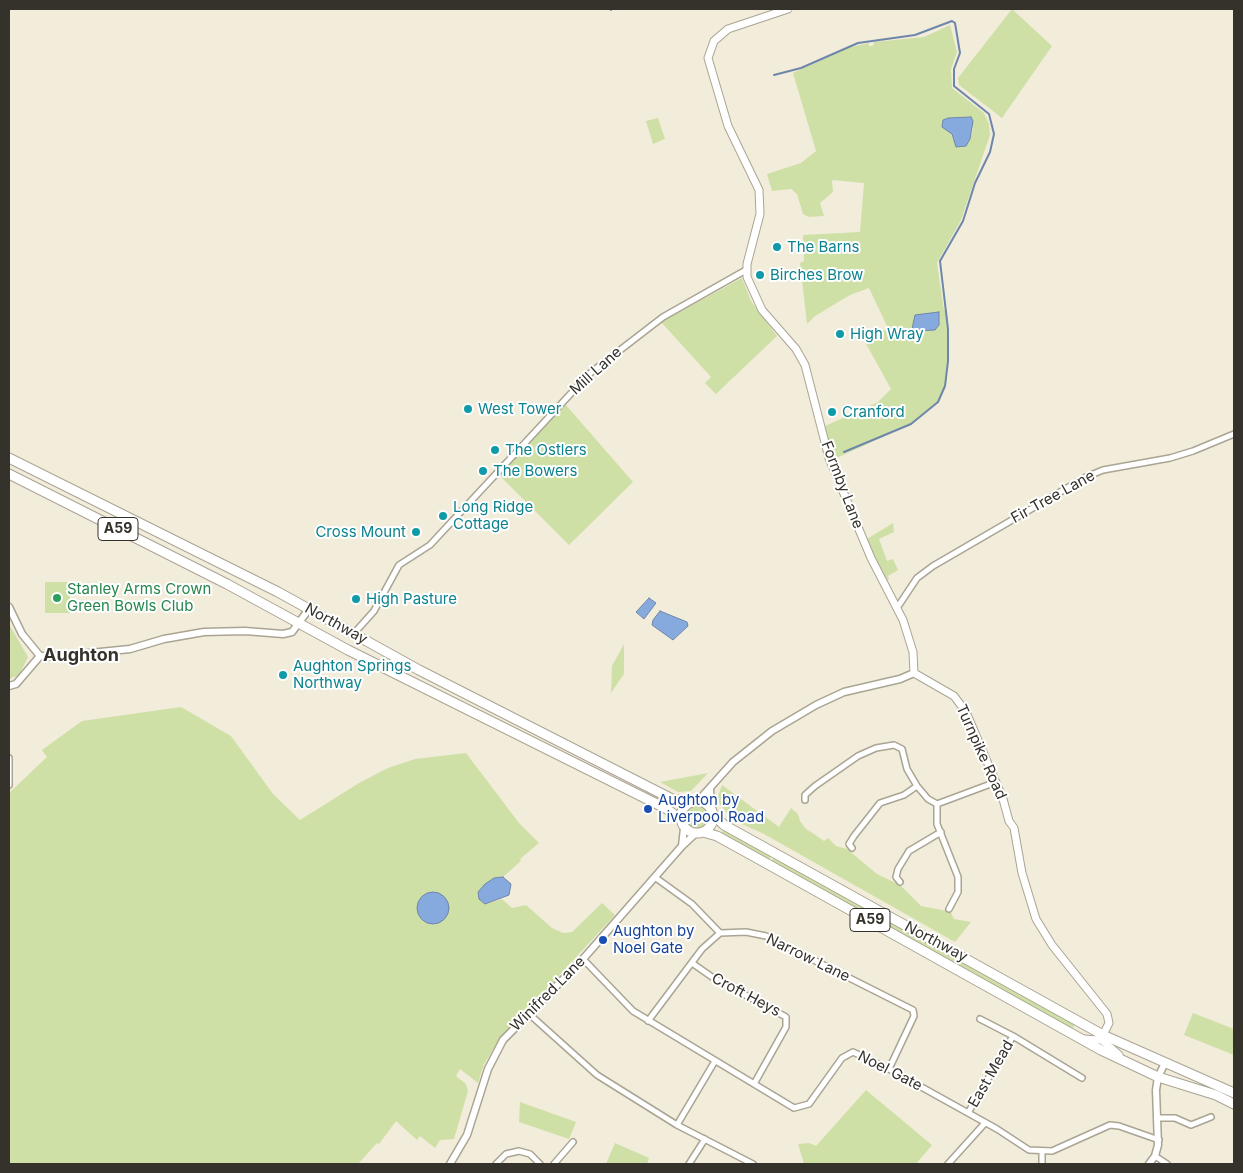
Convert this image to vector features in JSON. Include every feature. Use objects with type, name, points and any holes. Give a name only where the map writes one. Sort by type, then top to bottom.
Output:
[{"type":"highway","name":"Northway","points":[[9,458],[109,506],[309,609],[356,636],[672,798],[694,802]]},
{"type":"highway","name":"Northway","points":[[9,474],[225,583],[348,650],[667,809],[683,824]]},
{"type":"highway","points":[[348,650],[356,636]]},
{"type":"highway","points":[[683,824],[682,810],[694,802]]},
{"type":"highway","name":"A59","points":[[694,802],[712,811]]},
{"type":"highway","name":"Northway","points":[[712,811],[724,825],[1103,1035],[1165,1063]]},
{"type":"highway","points":[[699,833],[711,824],[712,811]]},
{"type":"highway","name":"A59","points":[[683,824],[699,833]]},
{"type":"highway","name":"Northway","points":[[699,833],[717,836],[1079,1037],[1158,1077]]},
{"type":"highway","name":"A59","points":[[1165,1063],[1234,1093]]},
{"type":"highway","name":"A59","points":[[1158,1077],[1216,1095],[1234,1104]]},
{"type":"main road","points":[[746,270],[760,214],[759,190],[728,126],[708,58],[714,41],[728,29],[788,9]]},
{"type":"main road","name":"Formby Lane","points":[[746,270],[750,288],[762,310],[796,350],[805,365],[828,458],[870,558],[897,608],[913,652],[914,673]]},
{"type":"main road","name":"Turnpike Road","points":[[914,673],[949,692],[958,700],[969,719],[996,782],[1008,821],[1014,828],[1022,873],[1033,914],[1052,945],[1107,1014],[1109,1023],[1103,1035]]},
{"type":"main road","points":[[1079,1037],[1090,1041],[1099,1040],[1103,1035]]},
{"type":"main road","points":[[1103,1035],[1103,1041],[1110,1049],[1137,1067]]},
{"type":"street","name":"Mill Lane","points":[[356,636],[357,630],[374,611],[399,565],[430,545],[589,374],[663,317],[746,270]]},
{"type":"street","name":"Fir Tree Lane","points":[[897,608],[917,578],[933,566],[1086,477],[1103,470],[1170,458],[1194,451],[1234,434]]},
{"type":"street","points":[[9,607],[22,634],[40,656]]},
{"type":"street","points":[[9,686],[16,684],[40,656],[89,654],[130,649],[164,639],[204,632],[246,630],[283,634],[292,632],[300,625],[309,609]]},
{"type":"street","points":[[694,802],[710,788],[733,762],[772,731],[816,705],[844,692],[900,680],[914,673]]},
{"type":"street","points":[[798,794],[805,798],[858,756],[876,748],[894,745],[902,750],[907,769],[917,786],[928,799],[938,804],[996,782]]},
{"type":"street","points":[[9,758],[9,785]]},
{"type":"street","points":[[848,846],[880,803],[904,795],[917,786]]},
{"type":"street","points":[[710,788],[712,811]]},
{"type":"street","points":[[938,804],[937,824],[958,877],[958,892],[948,902],[950,910]]},
{"type":"street","points":[[682,846],[683,824]]},
{"type":"street","points":[[900,882],[894,878],[902,859],[909,851],[941,832]]},
{"type":"street","name":"Winifred Lane","points":[[450,1164],[467,1135],[493,1057],[503,1040],[583,959],[656,878],[682,846],[699,833]]},
{"type":"street","points":[[648,1021],[702,949],[720,934],[692,904],[656,878]]},
{"type":"street","name":"Narrow Lane","points":[[720,934],[746,932],[766,936],[914,1011]]},
{"type":"street","name":"Noel Gate","points":[[583,959],[633,1011],[790,1106],[798,1108],[812,1102],[847,1054],[859,1054],[968,1113],[1024,1148],[1042,1152]]},
{"type":"street","name":"Croft Heys","points":[[692,963],[712,977],[786,1017],[786,1027],[754,1084]]},
{"type":"street","points":[[889,1069],[914,1016],[914,1011],[920,1006]]},
{"type":"street","points":[[528,1013],[597,1075],[676,1125],[753,1164]]},
{"type":"street","name":"East Mead","points":[[980,1019],[1013,1036],[1079,1076],[1080,1069]]},
{"type":"street","name":"East Mead","points":[[968,1113],[1013,1036]]},
{"type":"street","points":[[676,1125],[715,1062]]},
{"type":"street","points":[[1149,1164],[1155,1156],[1159,1140],[1156,1090],[1158,1077],[1165,1063]]},
{"type":"street","points":[[1158,1118],[1175,1118],[1191,1125],[1211,1117]]},
{"type":"street","points":[[948,1164],[985,1123]]},
{"type":"street","points":[[1042,1164],[1042,1152],[1058,1149],[1110,1126],[1119,1126],[1159,1140]]},
{"type":"street","points":[[689,1164],[705,1139]]},
{"type":"street","points":[[554,1164],[573,1142]]},
{"type":"street","points":[[496,1164],[506,1154],[519,1151],[530,1154],[540,1164]]},
{"type":"street","points":[[1155,1156],[1167,1164]]},
{"type":"green space","points":[[1012,9],[1052,46],[1002,118],[959,85],[958,78]]},
{"type":"green space","points":[[950,25],[957,52],[951,69],[952,88],[984,113],[989,124],[990,135],[961,220],[937,263],[944,310],[947,309],[947,380],[938,402],[911,424],[830,461],[823,427],[878,402],[891,389],[865,342],[888,328],[869,288],[850,295],[815,316],[807,324],[800,263],[804,261],[803,235],[860,232],[864,183],[832,180],[833,192],[820,203],[824,216],[809,217],[803,214],[797,194],[791,189],[772,191],[767,174],[801,163],[816,151],[793,73],[851,47],[869,43],[869,46],[873,46],[874,42],[924,37]],"holes":[[[968,117],[973,129],[970,139],[963,147],[956,147],[945,118]]]},
{"type":"green space","points":[[658,118],[665,139],[653,144],[646,121]]},
{"type":"green space","points":[[742,278],[751,301],[777,336],[716,394],[705,383],[711,377],[661,322]]},
{"type":"green space","points":[[565,404],[633,482],[569,545],[499,475]]},
{"type":"green space","points":[[893,523],[894,532],[879,539],[887,561],[893,559],[898,570],[888,576],[889,579],[886,581],[867,539]]},
{"type":"green space","name":"Stanley Arms Crown Green Bowls Club","points":[[45,582],[70,582],[70,613],[45,613]]},
{"type":"green space","points":[[9,624],[28,657],[19,675],[9,679]]},
{"type":"green space","points":[[624,644],[624,674],[611,693],[612,666]]},
{"type":"green space","points":[[181,707],[231,736],[273,794],[300,820],[359,783],[388,768],[415,759],[466,753],[519,823],[539,843],[503,877],[494,878],[486,904],[502,899],[512,908],[526,905],[552,928],[563,933],[572,932],[602,903],[615,915],[497,1043],[484,1064],[478,1083],[460,1069],[456,1076],[466,1084],[468,1091],[454,1139],[440,1140],[435,1148],[420,1136],[417,1140],[396,1121],[379,1144],[377,1143],[358,1164],[9,1164],[9,793],[47,757],[42,750],[82,721]]},
{"type":"green space","points":[[708,773],[691,791],[678,792],[660,782]]},
{"type":"green space","points":[[722,785],[779,827],[791,808],[798,814],[805,828],[824,841],[828,838],[836,846],[847,849],[877,874],[900,885],[921,906],[947,911],[951,913],[954,919],[971,922],[955,942],[764,834],[733,820],[719,803],[718,796]]},
{"type":"green space","points":[[697,805],[702,806],[708,812],[708,822],[702,828],[697,829],[692,828],[686,822],[685,817],[686,812],[692,806]]},
{"type":"green space","points":[[724,829],[771,856],[768,861],[720,834]]},
{"type":"green space","points":[[774,857],[1075,1024],[1072,1029],[771,862]]},
{"type":"green space","points":[[1193,1013],[1234,1029],[1234,1055],[1184,1035]]},
{"type":"green space","points":[[866,1090],[932,1145],[916,1164],[804,1164],[798,1144],[809,1143],[816,1146]]},
{"type":"green space","points":[[520,1102],[576,1122],[569,1139],[519,1122]]},
{"type":"green space","points":[[615,1143],[649,1158],[647,1164],[606,1164]]},
{"type":"water","points":[[971,117],[973,121],[970,139],[966,146],[956,147],[952,134],[942,127],[943,120]]},
{"type":"water","points":[[939,312],[939,325],[935,330],[914,331],[912,329],[915,315]]},
{"type":"water","points":[[649,598],[656,603],[644,619],[636,612]]},
{"type":"water","points":[[660,611],[687,622],[688,626],[673,640],[652,625],[653,620]]},
{"type":"water","points":[[503,877],[511,884],[509,895],[485,904],[479,899],[478,892],[485,884],[494,878]]},
{"type":"water","points":[[433,892],[445,896],[449,908],[445,920],[433,924],[421,920],[417,908],[421,896]]},
{"type":"waterway","points":[[774,75],[801,68],[858,43],[915,35],[952,21],[955,23],[960,53],[954,69],[954,86],[989,114],[994,134],[990,152],[975,183],[963,221],[940,261],[948,329],[948,361],[945,386],[938,402],[911,424],[844,452]]},
{"type":"place","name":"The Barns","points":[[777,247]]},
{"type":"place","name":"Birches Brow","points":[[760,275]]},
{"type":"place","name":"High Wray","points":[[840,334]]},
{"type":"place","name":"West Tower","points":[[468,409]]},
{"type":"place","name":"Cranford","points":[[832,412]]},
{"type":"place","name":"The Ostlers","points":[[495,450]]},
{"type":"place","name":"The Bowers","points":[[483,471]]},
{"type":"place","name":"Long Ridge Cottage","points":[[443,516]]},
{"type":"place","name":"Cross Mount","points":[[416,532]]},
{"type":"place","name":"Stanley Arms Crown Green Bowls Club","points":[[57,598]]},
{"type":"place","name":"High Pasture","points":[[356,599]]},
{"type":"place","name":"Aughton Springs Northway","points":[[283,675]]},
{"type":"place","name":"Aughton by Liverpool Road","points":[[648,809]]},
{"type":"place","name":"Aughton by Noel Gate","points":[[603,940]]},
{"type":"district","name":"Aughton","points":[[81,656]]}]
